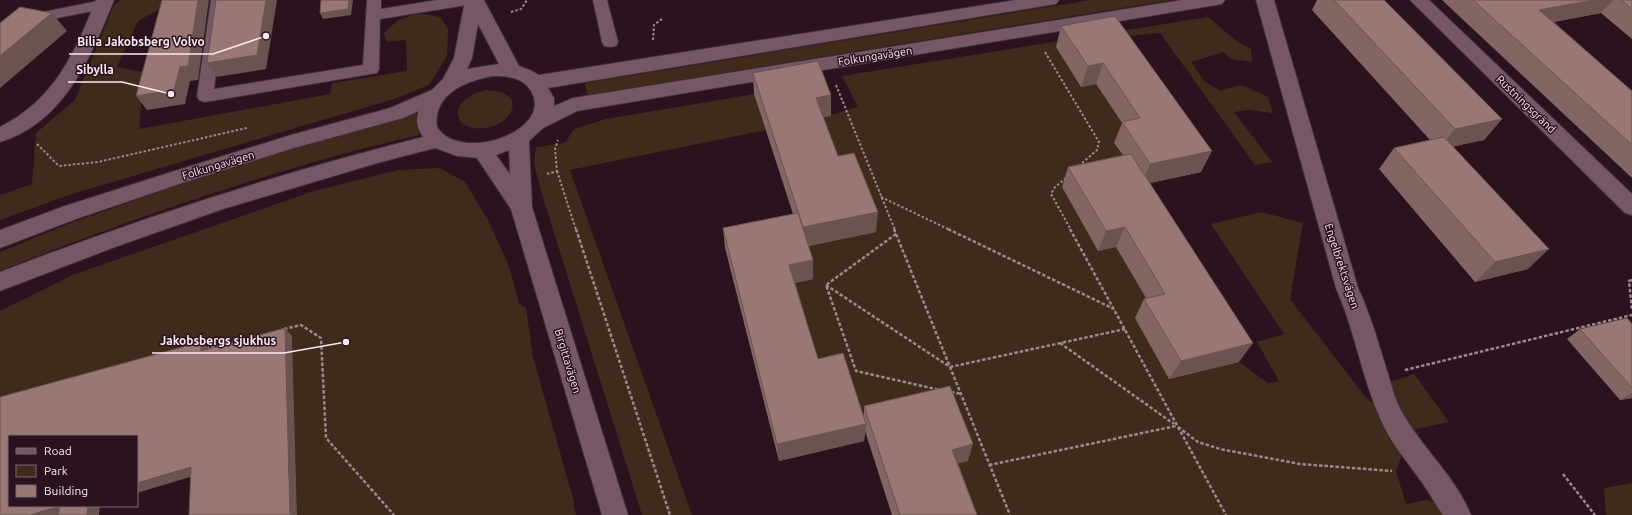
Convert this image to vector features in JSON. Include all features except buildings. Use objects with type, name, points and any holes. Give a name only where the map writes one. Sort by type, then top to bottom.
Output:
[{"type":"street","points":[[475,0],[512,71]]},
{"type":"street","points":[[444,89],[462,78],[481,72],[493,70],[512,71],[522,74],[536,82],[545,99],[544,108],[537,123],[519,139],[504,146],[483,151],[456,149],[437,140],[430,132],[426,119],[430,105],[444,89],[463,58],[475,0]]},
{"type":"street","points":[[536,82],[550,81],[1050,0]]},
{"type":"street","name":"Folkungavägen","points":[[537,123],[572,105],[1216,0]]},
{"type":"street","name":"Engelbrektsvägen","points":[[1265,0],[1348,288],[1392,418],[1402,435],[1433,476],[1458,515]]},
{"type":"street","name":"Rustningsgränd","points":[[1419,0],[1632,207]]},
{"type":"street","points":[[0,135],[17,128],[34,116],[60,90],[76,68],[104,3]]},
{"type":"street","name":"Folkungavägen","points":[[0,239],[69,213],[175,178],[291,142],[396,113],[444,89]]},
{"type":"street","name":"Birgittavägen","points":[[519,139],[521,207],[615,515]]},
{"type":"street","points":[[0,282],[76,252],[296,178],[437,140]]},
{"type":"street","name":"Birgittavägen","points":[[483,151],[521,207]]},
{"type":"lane","points":[[218,0],[205,96],[371,69],[373,7],[467,0]]},
{"type":"lane","points":[[600,0],[610,42]]},
{"type":"lane","points":[[0,30],[18,21],[104,3]]},
{"type":"path","points":[[509,12],[520,9],[527,0]]},
{"type":"path","points":[[652,43],[654,25],[663,18]]},
{"type":"path","points":[[1043,48],[1100,142],[1097,150],[1076,169]]},
{"type":"path","points":[[835,83],[1010,515]]},
{"type":"path","points":[[17,128],[59,166],[98,162],[254,127]]},
{"type":"path","points":[[560,136],[555,150],[557,171],[670,515]]},
{"type":"path","points":[[521,181],[557,171]]},
{"type":"path","points":[[1071,173],[1055,188],[1051,194],[1176,426],[1226,515]]},
{"type":"path","points":[[881,197],[1114,309]]},
{"type":"path","points":[[826,284],[896,234]]},
{"type":"path","points":[[1632,280],[1629,280],[1632,310]]},
{"type":"path","points":[[826,284],[950,367],[1125,329]]},
{"type":"path","points":[[826,284],[856,371],[961,394]]},
{"type":"path","points":[[1377,376],[1632,315]]},
{"type":"path","points":[[278,331],[302,325],[321,338],[326,438],[394,515]]},
{"type":"path","points":[[201,350],[247,338]]},
{"type":"path","points":[[1060,343],[1198,442],[1220,449],[1300,464],[1378,469],[1433,476]]},
{"type":"path","points":[[989,465],[1176,426]]},
{"type":"path","points":[[1563,474],[1595,515]]},
{"type":"green space","points":[[121,0],[169,0],[169,4],[138,21],[117,67],[144,72],[139,129],[330,94],[332,83],[407,71],[406,40],[387,42],[384,33],[398,20],[419,13],[440,17],[448,29],[447,56],[429,85],[391,100],[72,194],[0,220],[0,195],[32,184],[36,133],[75,100],[114,5]]},
{"type":"green space","points":[[1091,0],[1172,0],[587,95],[585,83]]},
{"type":"green space","points":[[1208,17],[1239,43],[1251,49],[1252,62],[1230,59],[1224,52],[1191,62],[1206,83],[1220,90],[1242,85],[1268,97],[1273,113],[1249,110],[1234,112],[1272,162],[1255,165],[1160,33],[1108,38],[1081,87],[1096,84],[1132,139],[1133,172],[1062,187],[1098,251],[1116,247],[1155,313],[1169,379],[1239,362],[1268,383],[1279,381],[1257,342],[1284,334],[1211,224],[1261,212],[1303,223],[1290,299],[1367,399],[1384,410],[1391,382],[1414,374],[1449,422],[1416,429],[1411,433],[1396,471],[1406,504],[1427,500],[1472,515],[966,515],[859,424],[818,377],[790,284],[803,247],[837,177],[816,119],[858,107],[842,76]]},
{"type":"green space","points":[[486,90],[501,92],[510,97],[513,104],[511,112],[497,125],[486,128],[473,128],[462,123],[458,115],[460,105],[471,96]]},
{"type":"green space","points":[[754,94],[766,130],[570,170],[692,515],[642,515],[541,191],[534,164],[536,147],[565,143],[574,129],[606,119]]},
{"type":"green space","points":[[416,113],[419,135],[324,159],[232,187],[115,227],[0,271],[0,252],[68,224],[252,159]]},
{"type":"green space","points":[[440,168],[465,182],[488,220],[509,266],[519,303],[526,308],[533,357],[573,498],[576,515],[297,515],[292,336],[0,408],[0,311],[75,274],[314,191],[398,170]]},
{"type":"green space","points":[[1632,483],[1632,515],[1606,515],[1604,488]]},
{"type":"place","name":"Bilia Jakobsberg Volvo","points":[[266,36]]},
{"type":"place","name":"Sibylla","points":[[171,94]]},
{"type":"place","name":"Jakobsbergs sjukhus","points":[[346,342]]}]
